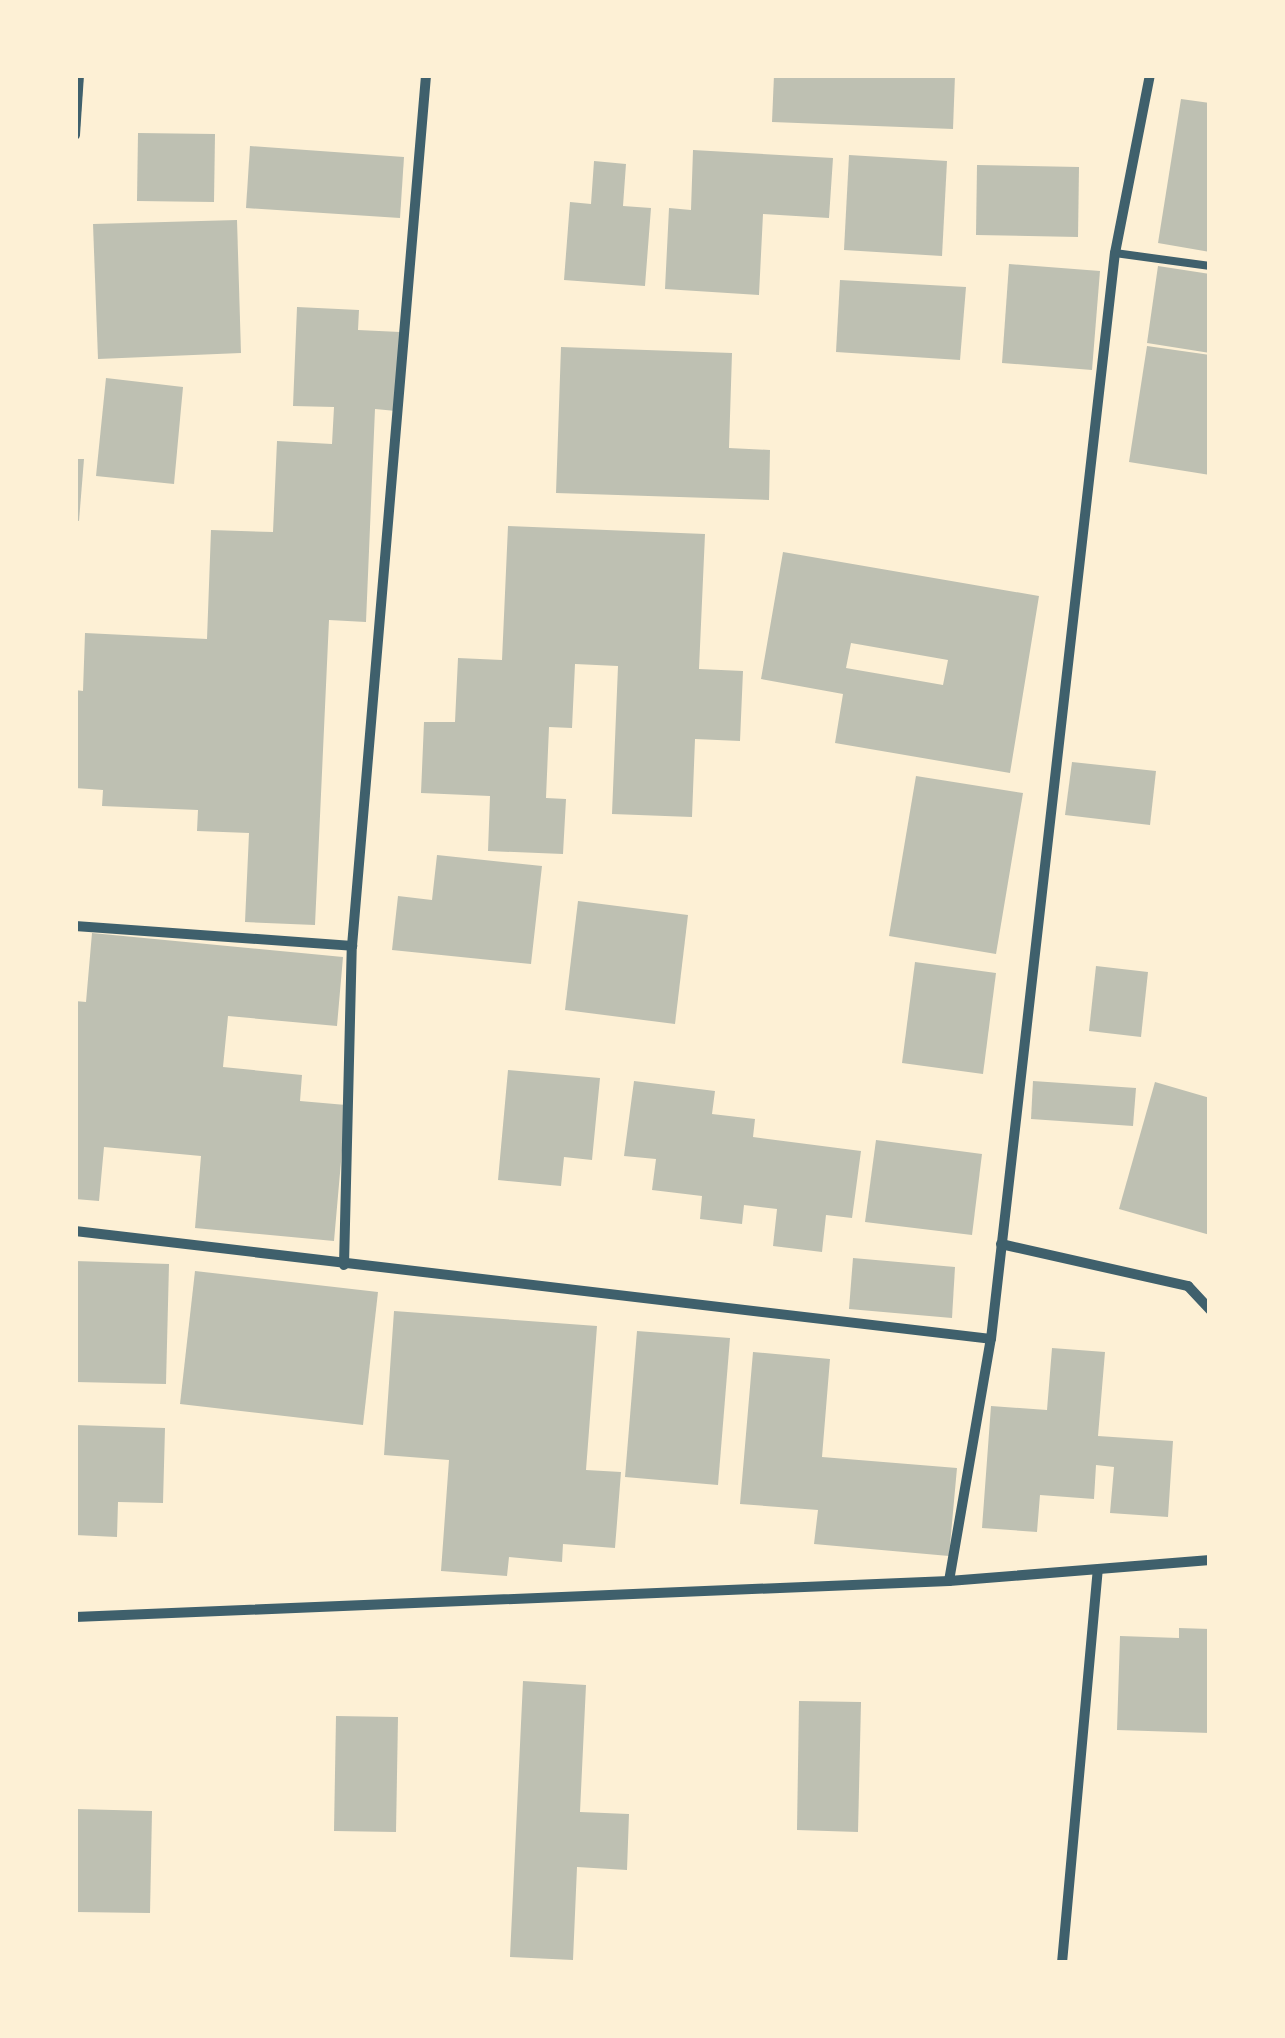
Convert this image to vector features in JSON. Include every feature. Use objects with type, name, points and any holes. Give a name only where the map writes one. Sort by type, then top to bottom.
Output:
[{"type":"street","points":[[75,135],[79,75]]},
{"type":"street","points":[[344,1265],[352,946],[426,75]]},
{"type":"street","points":[[949,1581],[990,1339],[1116,253],[1150,75]]},
{"type":"street","points":[[75,926],[352,946]]},
{"type":"street","points":[[75,1231],[990,1339]]},
{"type":"street","points":[[1001,1244],[1188,1286],[1210,1310]]},
{"type":"street","points":[[75,1617],[949,1581],[1210,1560]]},
{"type":"street","points":[[1062,1963],[1098,1571]]},
{"type":"lane","points":[[1116,253],[1210,266]]},
{"type":"building","points":[[774,75],[955,75],[953,129],[772,122]]},
{"type":"building","points":[[1181,99],[1210,103],[1210,252],[1158,243]]},
{"type":"building","points":[[138,133],[215,134],[214,202],[137,201]]},
{"type":"building","points":[[250,146],[404,157],[400,218],[246,208]]},
{"type":"building","points":[[693,150],[833,158],[829,218],[763,214],[759,295],[665,289],[669,208],[691,210]]},
{"type":"building","points":[[849,155],[947,161],[942,256],[844,250]]},
{"type":"building","points":[[594,161],[626,164],[623,206],[651,208],[645,286],[564,280],[570,202],[591,204]]},
{"type":"building","points":[[977,165],[1079,167],[1078,237],[976,235]]},
{"type":"building","points":[[237,220],[241,353],[98,359],[93,224]]},
{"type":"building","points":[[1009,264],[1100,271],[1092,370],[1002,363]]},
{"type":"building","points":[[1158,266],[1210,274],[1210,353],[1147,343]]},
{"type":"building","points":[[840,280],[966,287],[960,360],[836,352]]},
{"type":"building","points":[[297,307],[359,310],[358,330],[400,332],[396,411],[375,409],[366,622],[329,620],[315,925],[245,922],[249,833],[197,831],[198,810],[102,806],[103,790],[75,788],[75,690],[83,691],[85,633],[207,639],[211,530],[273,532],[277,441],[332,444],[334,407],[293,406]]},
{"type":"building","points":[[1147,346],[1210,355],[1210,475],[1129,462]]},
{"type":"building","points":[[561,347],[732,353],[729,448],[770,450],[769,500],[556,493]]},
{"type":"building","points":[[106,378],[183,387],[174,484],[96,476]]},
{"type":"building","points":[[75,459],[84,459],[79,521],[75,520]]},
{"type":"building","points":[[508,526],[705,534],[699,669],[743,671],[740,741],[695,739],[692,817],[612,814],[618,666],[575,664],[572,728],[549,727],[546,798],[566,799],[563,854],[488,851],[490,796],[421,793],[424,722],[455,722],[458,658],[502,660]]},
{"type":"building","points":[[783,552],[1039,596],[1010,773],[835,743],[843,694],[761,679]],"holes":[[[851,643],[948,660],[943,685],[846,668]]]},
{"type":"building","points":[[1072,762],[1156,771],[1150,825],[1065,815]]},
{"type":"building","points":[[916,776],[1023,793],[996,954],[889,936]]},
{"type":"building","points":[[437,855],[542,866],[531,964],[392,950],[398,896],[432,900]]},
{"type":"building","points":[[578,901],[688,915],[675,1024],[565,1010]]},
{"type":"building","points":[[92,933],[343,957],[337,1026],[228,1016],[223,1067],[302,1075],[300,1101],[346,1105],[334,1241],[195,1228],[201,1156],[104,1147],[99,1201],[75,1199],[75,1001],[86,1002]]},
{"type":"building","points":[[915,962],[996,973],[983,1074],[902,1063]]},
{"type":"building","points":[[1096,966],[1148,972],[1141,1037],[1089,1031]]},
{"type":"building","points":[[508,1070],[600,1078],[592,1160],[564,1157],[561,1186],[498,1180]]},
{"type":"building","points":[[634,1081],[715,1091],[712,1114],[755,1119],[753,1137],[861,1151],[852,1218],[826,1215],[822,1252],[773,1246],[777,1209],[744,1205],[742,1224],[700,1219],[702,1196],[652,1190],[656,1159],[624,1156]]},
{"type":"building","points":[[1033,1081],[1136,1088],[1133,1126],[1031,1119]]},
{"type":"building","points":[[1155,1082],[1210,1098],[1210,1235],[1119,1209]]},
{"type":"building","points":[[876,1140],[982,1154],[972,1235],[865,1222]]},
{"type":"building","points":[[853,1258],[955,1267],[952,1318],[849,1309]]},
{"type":"building","points":[[75,1261],[169,1264],[166,1384],[75,1382]]},
{"type":"building","points":[[195,1271],[378,1292],[363,1425],[180,1404]]},
{"type":"building","points":[[394,1311],[597,1326],[586,1470],[621,1472],[615,1548],[563,1544],[562,1562],[509,1557],[507,1576],[441,1571],[449,1460],[384,1455]]},
{"type":"building","points":[[637,1331],[730,1338],[718,1485],[625,1477]]},
{"type":"building","points":[[1052,1348],[1105,1352],[1098,1436],[1173,1441],[1168,1517],[1110,1513],[1114,1467],[1096,1465],[1094,1499],[1040,1495],[1037,1532],[982,1528],[991,1406],[1047,1410]]},
{"type":"building","points":[[753,1352],[830,1359],[822,1457],[957,1468],[949,1556],[814,1544],[818,1510],[740,1504]]},
{"type":"building","points":[[75,1425],[165,1428],[163,1503],[118,1502],[117,1537],[75,1535]]},
{"type":"building","points":[[1179,1628],[1210,1629],[1210,1733],[1117,1730],[1120,1636],[1179,1638]]},
{"type":"building","points":[[523,1681],[586,1685],[580,1812],[629,1814],[627,1870],[577,1867],[573,1960],[510,1957]]},
{"type":"building","points":[[799,1701],[861,1702],[858,1832],[797,1830]]},
{"type":"building","points":[[336,1716],[398,1717],[396,1832],[334,1831]]},
{"type":"building","points":[[75,1809],[152,1811],[150,1913],[75,1912]]}]
